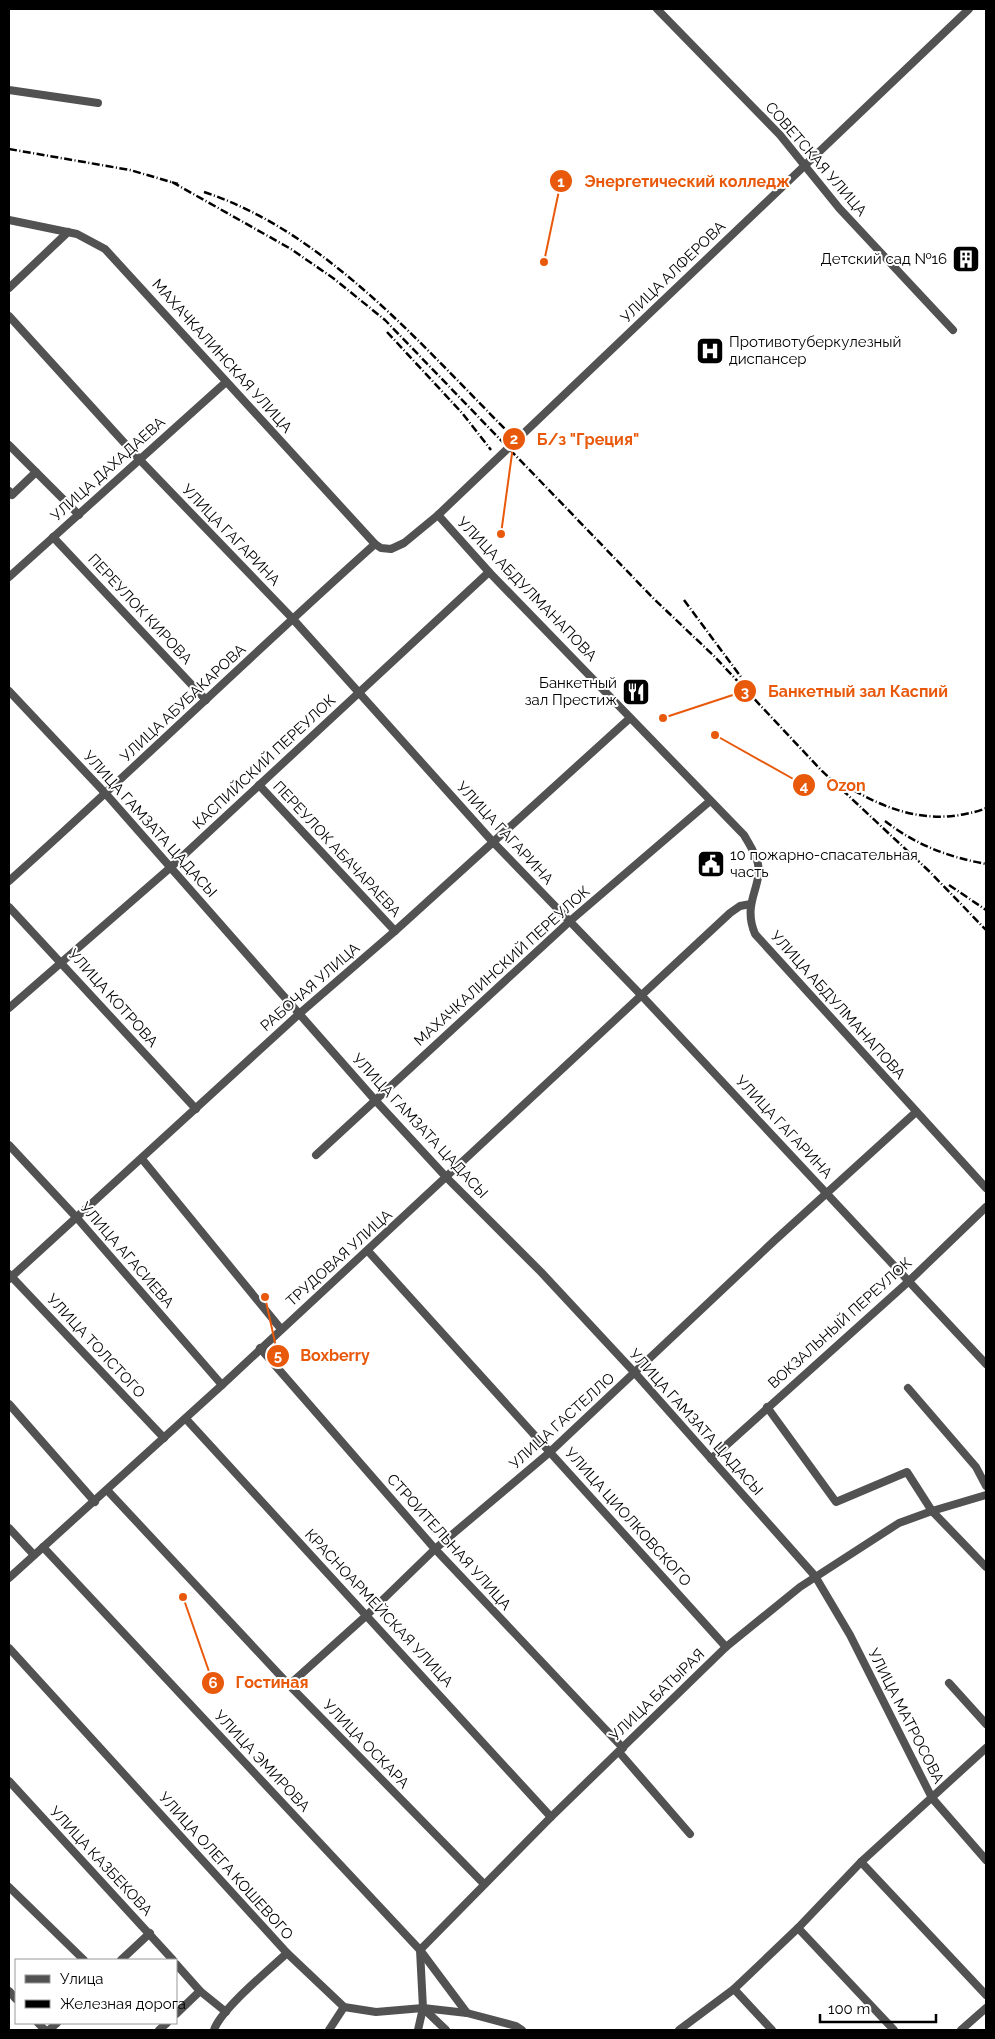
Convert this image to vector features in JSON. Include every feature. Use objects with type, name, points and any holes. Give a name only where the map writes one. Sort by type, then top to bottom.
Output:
[{"type":"street","name":"СОВЕТСКАЯ УЛИЦА","points":[[657,9],[773,128],[839,208],[953,330]]},
{"type":"street","name":"УЛИЦА АЛФЕРОВА","points":[[375,544],[382,548],[391,549],[404,543],[438,515],[969,9]]},
{"type":"street","points":[[9,90],[98,103]]},
{"type":"street","name":"МАХАЧКАЛИНСКАЯ УЛИЦА","points":[[9,220],[77,234],[105,248],[375,544]]},
{"type":"street","points":[[9,288],[68,232]]},
{"type":"street","name":"УЛИЦА ГАГАРИНА","points":[[9,316],[139,459],[292,618],[492,841],[642,996],[986,1364]]},
{"type":"street","name":"УЛИЦА ДАХАДАЕВА","points":[[9,577],[226,382]]},
{"type":"street","points":[[9,445],[79,516]]},
{"type":"street","points":[[9,491],[12,494],[36,472]]},
{"type":"street","name":"УЛИЦА АБДУЛМАНАПОВА","points":[[438,515],[489,572],[744,835],[758,863],[758,871],[750,904],[751,924],[759,939],[986,1188]]},
{"type":"street","name":"ПЕРЕУЛОК КИРОВА","points":[[53,538],[206,700]]},
{"type":"street","name":"УЛИЦА АБУБАКАРОВА","points":[[9,881],[106,794],[292,618],[375,544]]},
{"type":"street","name":"КАСПИЙСКИЙ ПЕРЕУЛОК","points":[[9,1008],[171,867],[489,572]]},
{"type":"street","name":"УЛИЦА ГАМЗАТА ЦАДАСЫ","points":[[9,691],[106,794],[375,1100],[447,1178],[541,1272],[635,1373],[815,1576]]},
{"type":"street","name":"РАБОЧАЯ УЛИЦА","points":[[10,1276],[77,1218],[299,1014],[630,718]]},
{"type":"street","name":"ПЕРЕУЛОК АБАЧАРАЕВА","points":[[259,786],[394,931]]},
{"type":"street","name":"МАХАЧКАЛИНСКИЙ ПЕРЕУЛОК","points":[[316,1155],[570,922],[710,801]]},
{"type":"street","name":"ТРУДОВАЯ УЛИЦА","points":[[9,1578],[186,1419],[260,1348],[447,1178],[730,913],[740,906],[750,904]]},
{"type":"street","name":"УЛИЦА КОТРОВА","points":[[9,907],[62,962],[196,1110]]},
{"type":"street","name":"УЛИЦА ГАСТЕЛЛО","points":[[289,1685],[367,1615],[435,1549],[550,1452],[826,1193],[916,1112]]},
{"type":"street","name":"УЛИЦА АГАСИЕВА","points":[[9,1145],[77,1218],[222,1385]]},
{"type":"street","points":[[142,1159],[281,1329]]},
{"type":"street","name":"ВОКЗАЛЬНЫЙ ПЕРЕУЛОК","points":[[711,1459],[908,1282],[986,1207]]},
{"type":"street","name":"УЛИЦА ЦИОЛКОВСКОГО","points":[[368,1251],[726,1647]]},
{"type":"street","name":"УЛИЦА ТОЛСТОГО","points":[[10,1276],[164,1438]]},
{"type":"street","name":"СТРОИТЕЛЬНАЯ УЛИЦА","points":[[260,1348],[435,1549],[621,1750],[690,1834]]},
{"type":"street","points":[[908,1388],[976,1467],[986,1486]]},
{"type":"street","points":[[9,1404],[95,1502]]},
{"type":"street","points":[[767,1407],[836,1502],[908,1472],[932,1511],[986,1567]]},
{"type":"street","name":"КРАСНОАРМЕЙСКАЯ УЛИЦА","points":[[186,1419],[551,1817]]},
{"type":"street","name":"УЛИЦА ОСКАРА","points":[[107,1490],[289,1685],[484,1884]]},
{"type":"street","name":"УЛИЦА БАТЫРАЯ","points":[[420,1950],[551,1817],[726,1647],[815,1576],[886,1530],[932,1511],[986,1495]]},
{"type":"street","points":[[9,1528],[34,1556]]},
{"type":"street","name":"УЛИЦА ЭМИРОВА","points":[[43,1547],[420,1950],[467,2013]]},
{"type":"street","name":"УЛИЦА МАТРОСОВА","points":[[815,1576],[850,1635],[932,1798],[986,1860]]},
{"type":"street","name":"УЛИЦА ОЛЕГА КОШЕВОГО","points":[[9,1648],[287,1953],[344,2007]]},
{"type":"street","points":[[949,1683],[986,1724]]},
{"type":"street","points":[[680,2030],[734,1989],[798,1928],[861,1862],[986,1748]]},
{"type":"street","name":"УЛИЦА КАЗБЕКОВА","points":[[9,1781],[172,1959]]},
{"type":"street","points":[[861,1862],[986,1995]]},
{"type":"street","points":[[9,1887],[83,1959]]},
{"type":"street","points":[[798,1928],[894,2030]]},
{"type":"street","points":[[122,1959],[150,1933]]},
{"type":"street","points":[[418,2030],[423,2008],[420,1950]]},
{"type":"street","points":[[213,2028],[226,2012],[287,1953]]},
{"type":"street","points":[[178,1966],[200,1991],[226,2012]]},
{"type":"street","points":[[734,1989],[772,2030]]},
{"type":"street","points":[[178,2012],[200,1991]]},
{"type":"street","points":[[329,2030],[344,2007],[376,2012],[423,2008],[467,2013],[516,2026],[522,2030]]},
{"type":"street","points":[[423,2008],[446,2030]]},
{"type":"street","points":[[961,2030],[986,2008]]},
{"type":"railway","points":[[9,149],[130,170],[178,184]]},
{"type":"railway","points":[[172,182],[291,249],[333,278],[385,320],[654,599],[714,656],[821,770],[930,872],[986,930]]},
{"type":"railway","points":[[204,192],[249,210],[291,234],[331,263],[370,295],[407,330],[511,435]]},
{"type":"railway","points":[[387,332],[463,414],[491,450]]},
{"type":"railway","points":[[684,600],[741,677]]},
{"type":"railway","points":[[842,783],[870,799],[913,814],[944,817],[970,813],[986,808]]},
{"type":"railway","points":[[885,821],[909,837],[933,849],[959,858],[986,864]]},
{"type":"railway","points":[[949,885],[986,910]]},
{"type":"place","name":"Детский сад №16","points":[[966,259]]},
{"type":"place","name":"Энергетический колледж","points":[[544,262]]},
{"type":"place","name":"Противотуберкулезный диспансер","points":[[710,351]]},
{"type":"place","name":"Б/з \"Греция\"","points":[[501,534]]},
{"type":"place","name":"Банкетный зал Престиж","points":[[636,692]]},
{"type":"place","name":"Банкетный зал Каспий","points":[[663,718]]},
{"type":"place","name":"Ozon","points":[[715,735]]},
{"type":"place","name":"10 пожарно-спасательная часть","points":[[711,864]]},
{"type":"place","name":"Boxberry","points":[[265,1297]]},
{"type":"place","name":"Гостиная","points":[[183,1597]]}]
